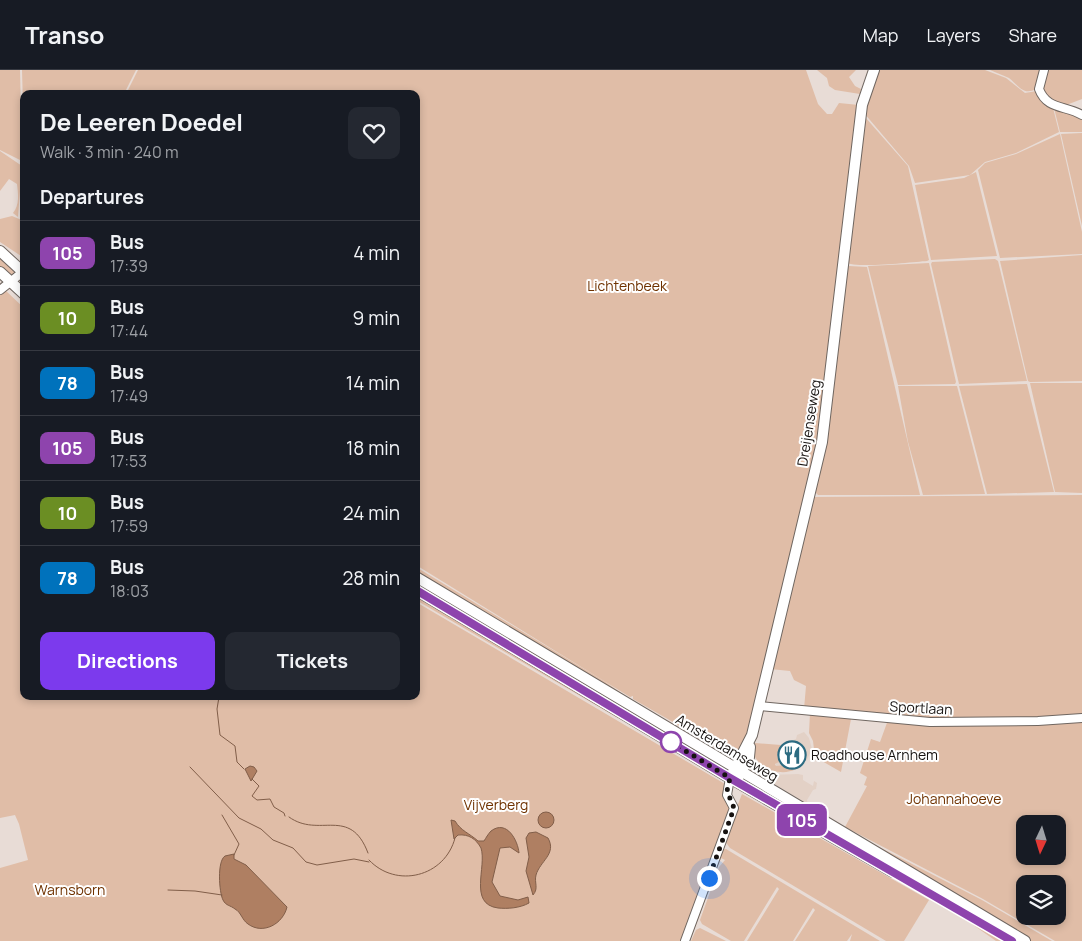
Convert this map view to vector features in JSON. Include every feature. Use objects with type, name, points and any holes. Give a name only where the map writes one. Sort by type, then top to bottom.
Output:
[{"type":"main road","name":"Dreijenseweg","points":[[735,775],[751,739],[760,706],[823,437],[862,105],[874,70]]},
{"type":"main road","points":[[0,252],[20,269]]},
{"type":"main road","points":[[0,272],[20,291]]},
{"type":"main road","name":"Amsterdamseweg","points":[[420,579],[735,775],[1012,941]]},
{"type":"main road","name":"Amsterdamseweg","points":[[420,592],[1025,941]]},
{"type":"street","points":[[1044,70],[1039,89],[1045,101],[1053,106],[1072,109],[1082,115]]},
{"type":"street","points":[[0,290],[20,274]]},
{"type":"street","name":"Sportlaan","points":[[760,706],[930,722],[1038,721],[1082,718]]},
{"type":"street","points":[[685,941],[732,813],[733,806],[728,798],[727,787],[735,775]]},
{"type":"shaded area","points":[[804,732],[809,738],[812,749],[807,760],[794,765],[776,766],[779,749],[783,749],[781,745],[796,739],[797,735]]},
{"type":"shaded area","points":[[250,766],[254,767],[257,771],[251,781],[245,769]]},
{"type":"shaded area","points":[[768,775],[803,775],[803,780],[813,786],[814,781],[817,783],[816,789],[813,790],[807,800],[808,804],[766,779]]},
{"type":"shaded area","points":[[546,812],[554,820],[546,828],[538,820]]},
{"type":"shaded area","points":[[451,820],[455,821],[463,830],[478,841],[484,841],[491,831],[497,828],[502,828],[511,833],[519,853],[510,847],[500,848],[492,882],[500,896],[518,900],[528,897],[529,903],[514,908],[498,908],[489,905],[484,900],[481,892],[481,848],[469,836],[458,835],[454,839]]},
{"type":"shaded area","points":[[536,832],[548,838],[550,849],[536,875],[536,890],[533,895],[526,871],[529,857],[526,838],[529,833]]},
{"type":"shaded area","points":[[234,854],[234,859],[246,865],[287,907],[285,913],[272,926],[266,928],[254,927],[246,922],[237,910],[224,902],[220,884],[222,859],[225,856]]},
{"type":"green space","points":[[0,70],[20,70],[20,160],[0,150]]},
{"type":"green space","points":[[22,70],[136,70],[126,90],[23,90]]},
{"type":"green space","name":"Lichtenbeek","points":[[138,70],[806,70],[818,104],[827,114],[832,114],[839,103],[859,105],[823,418],[754,721],[737,759],[633,699],[633,696],[630,697],[420,567],[420,90],[128,90]]},
{"type":"green space","points":[[817,70],[856,70],[849,77],[855,86],[861,89],[860,94],[835,90],[829,86],[827,78]]},
{"type":"green space","points":[[876,70],[985,70],[1006,78],[1025,93],[1037,91],[1053,108],[1059,132],[1016,153],[985,162],[970,175],[915,183],[909,166],[864,113]]},
{"type":"green space","points":[[990,70],[1042,70],[1036,89],[1028,91],[1021,89],[1009,78]]},
{"type":"green space","points":[[1045,70],[1082,70],[1082,99],[1061,107],[1040,91]]},
{"type":"green space","points":[[1054,108],[1082,116],[1082,132],[1060,132]]},
{"type":"green space","points":[[865,117],[908,166],[929,260],[927,261],[872,265],[845,262]]},
{"type":"green space","points":[[1082,133],[1082,226],[1061,134]]},
{"type":"green space","points":[[1060,134],[1082,232],[1082,254],[1000,258],[978,170],[985,163],[1016,154]]},
{"type":"green space","points":[[0,151],[20,165],[18,217],[13,213],[18,203],[17,184],[9,179],[0,191]]},
{"type":"green space","points":[[976,172],[997,256],[931,260],[915,185],[964,178]]},
{"type":"green space","points":[[12,216],[20,219],[20,255],[0,242],[0,219]]},
{"type":"green space","points":[[1082,255],[1082,381],[1030,382],[1028,381],[1000,261]]},
{"type":"green space","points":[[0,257],[18,273],[11,279],[0,268]]},
{"type":"green space","points":[[995,259],[998,261],[1027,381],[959,384],[931,264],[932,262]]},
{"type":"green space","points":[[929,263],[956,382],[955,384],[898,385],[868,266]]},
{"type":"green space","points":[[849,266],[867,267],[920,495],[818,495],[815,492],[845,269]]},
{"type":"green space","name":"Vijverberg","points":[[5,290],[20,304],[20,700],[420,700],[420,604],[725,784],[731,806],[684,941],[0,941],[0,868],[28,860],[15,815],[0,818],[0,293]]},
{"type":"green space","points":[[1030,383],[1082,383],[1082,493],[1055,492]]},
{"type":"green space","points":[[1027,384],[1054,492],[987,494],[959,386]]},
{"type":"green space","points":[[898,386],[957,386],[985,494],[923,495],[908,442]]},
{"type":"green space","points":[[1082,495],[1082,717],[930,721],[804,709],[806,686],[794,680],[790,671],[770,669],[813,497]]},
{"type":"green space","points":[[420,569],[604,681],[630,699],[420,576]]},
{"type":"green space","points":[[420,582],[625,706],[623,709],[420,589]]},
{"type":"green space","points":[[420,595],[620,714],[618,718],[420,602]]},
{"type":"green space","points":[[810,713],[851,719],[841,772],[815,757],[813,741],[809,733]]},
{"type":"green space","name":"Johannahoeve","points":[[1082,719],[1082,941],[1055,941],[1028,925],[1066,925],[1066,875],[1016,875],[1016,918],[845,827],[867,786],[864,785],[867,777],[860,773],[871,739],[880,742],[888,720]]},
{"type":"green space","points":[[755,743],[781,745],[783,749],[779,750],[777,755],[779,762],[775,764],[776,766],[794,764],[796,769],[777,772],[765,767],[756,759],[753,753]]},
{"type":"green space","points":[[742,794],[929,900],[904,941],[886,941],[730,848],[724,840]]},
{"type":"green space","points":[[793,821],[851,850],[1006,941],[996,941],[955,912]]},
{"type":"green space","points":[[852,833],[982,900],[1016,920],[1016,925],[1025,925],[1052,941],[1030,941]]},
{"type":"green space","points":[[726,849],[880,941],[850,941],[852,934],[847,941],[795,941],[815,910],[813,908],[793,941],[747,941],[779,889],[777,887],[744,941],[731,941],[702,924],[700,920],[719,867],[725,860],[721,858],[690,941],[687,941],[720,850]]},
{"type":"green space","points":[[700,928],[726,941],[691,941],[696,930]]},
{"type":"waterway","points":[[218,700],[217,709],[220,735],[235,746],[237,762],[244,769]]},
{"type":"waterway","points":[[190,767],[239,818],[261,829],[273,840],[293,848],[306,862],[317,865],[354,859],[369,862]]},
{"type":"waterway","points":[[252,779],[259,786],[252,796],[257,800],[270,799],[274,807],[284,813],[285,816]]},
{"type":"waterway","points":[[222,815],[239,844],[234,855]]},
{"type":"waterway","points":[[289,817],[300,823],[343,826],[352,830],[361,839],[368,853]]},
{"type":"waterway","points":[[369,860],[380,869],[392,874],[405,876],[418,874],[431,870],[441,862],[450,851],[455,838]]},
{"type":"waterway","points":[[168,890],[222,895]]},
{"type":"bus line","name":"105","points":[[420,592],[730,778],[1012,941]]},
{"type":"place","name":"Roadhouse Arnhem","points":[[792,755]]},
{"type":"route","points":[[671,742],[730,778],[727,795],[734,808],[709,878]]},
{"type":"park label","name":"Warnsborn","points":[[70,890]]}]
